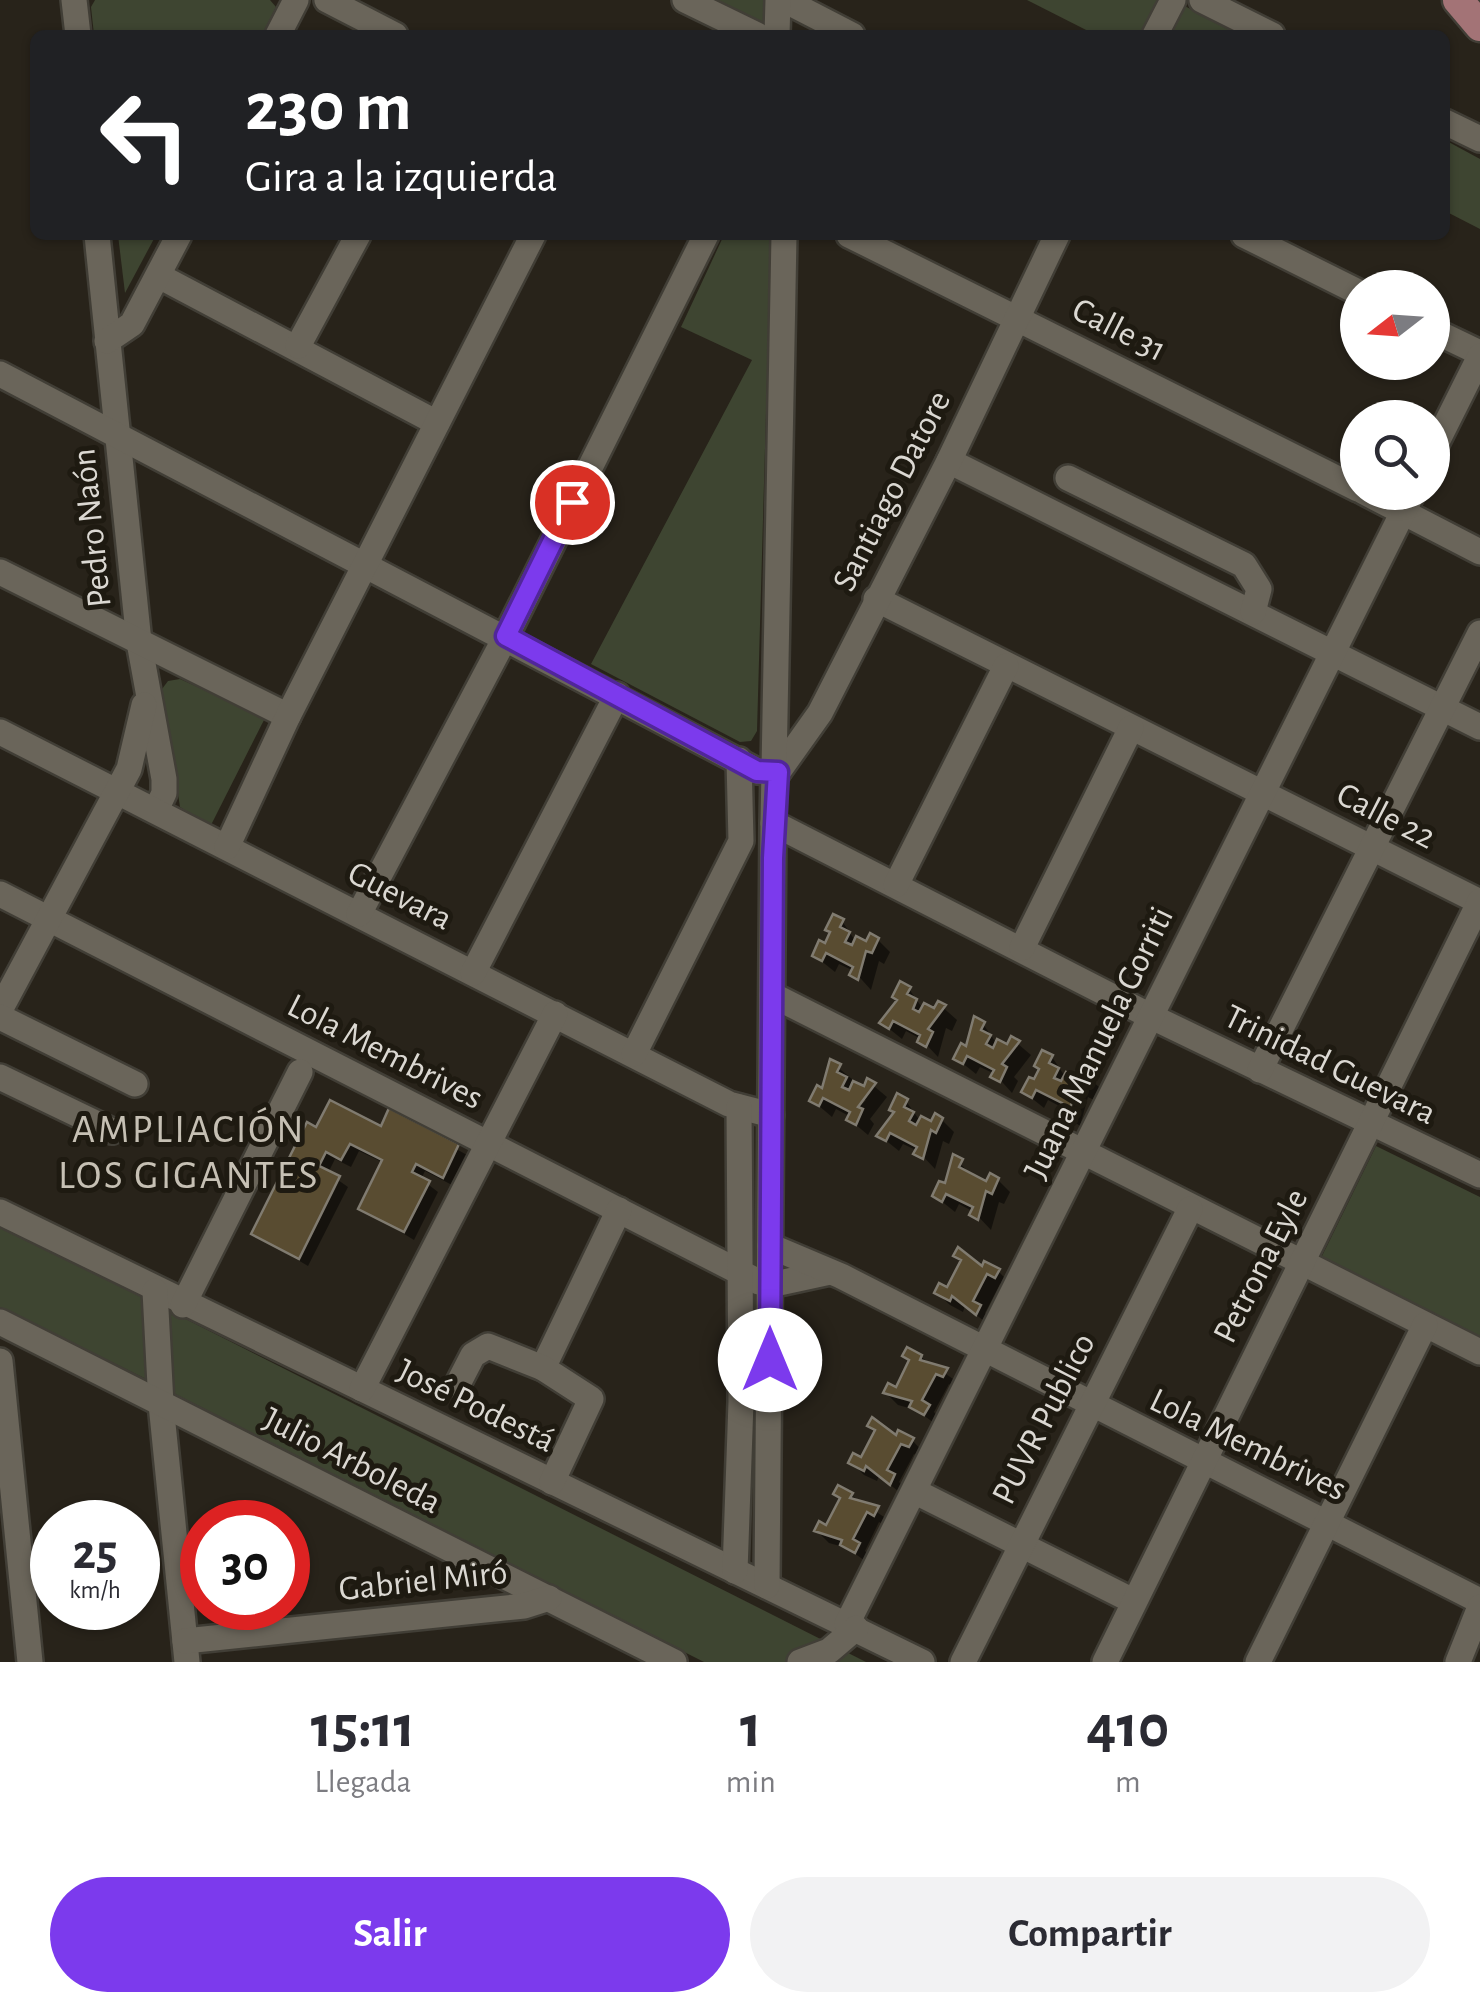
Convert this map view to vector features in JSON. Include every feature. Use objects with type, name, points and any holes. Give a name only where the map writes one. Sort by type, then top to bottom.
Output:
[{"type":"main road","points":[[1458,0],[1480,26]]},
{"type":"street","points":[[74,0],[77,30]]},
{"type":"street","points":[[281,30],[296,0]]},
{"type":"street","points":[[327,0],[386,30]]},
{"type":"street","points":[[686,0],[747,30]]},
{"type":"street","points":[[778,30],[781,0],[842,30]]},
{"type":"street","points":[[1158,30],[1173,0]]},
{"type":"street","points":[[1202,0],[1262,30]]},
{"type":"street","points":[[1450,124],[1480,139]]},
{"type":"street","name":"Pedro Naón","points":[[97,240],[140,642],[164,779],[164,793],[156,810]]},
{"type":"street","points":[[107,341],[126,331],[177,240]]},
{"type":"street","points":[[298,346],[355,240]]},
{"type":"street","points":[[227,846],[288,716],[369,565],[530,240]]},
{"type":"street","points":[[359,914],[506,636],[704,240]]},
{"type":"street","points":[[768,1586],[773,823],[778,772],[784,240]]},
{"type":"street","name":"Calle 31","points":[[859,240],[1340,480]]},
{"type":"street","name":"Santiago Datore","points":[[778,772],[820,713],[949,462],[1054,240]]},
{"type":"street","points":[[1254,240],[1340,283]]},
{"type":"street","points":[[159,276],[298,346],[437,423]]},
{"type":"street","points":[[1450,339],[1480,355],[1450,416]]},
{"type":"street","points":[[0,374],[757,771],[778,772]]},
{"type":"street","points":[[949,462],[1480,727]]},
{"type":"street","points":[[1068,478],[1244,565],[1259,589],[1253,612]]},
{"type":"street","name":"Juana Manuela Gorriti","points":[[851,1626],[1261,791],[1404,510]]},
{"type":"street","name":"Calle 31","points":[[1420,510],[1480,552]]},
{"type":"street","points":[[0,572],[288,716]]},
{"type":"street","name":"Calle 22","points":[[876,599],[1480,901]]},
{"type":"street","points":[[1260,1070],[1480,634]]},
{"type":"street","points":[[896,885],[1006,666]]},
{"type":"street","points":[[134,1084],[0,1014],[136,750],[146,688]]},
{"type":"street","points":[[473,973],[617,696]]},
{"type":"street","points":[[1022,948],[1131,728]]},
{"type":"street","name":"Guevara","points":[[0,732],[739,1107],[771,1114]]},
{"type":"street","points":[[634,1054],[741,841],[738,760]]},
{"type":"street","name":"Trinidad Guevara","points":[[773,823],[1370,1126],[1480,1175]]},
{"type":"street","name":"Lola Membrives","points":[[0,894],[770,1285]]},
{"type":"street","name":"Petrona Eyle","points":[[1105,1662],[1480,901]]},
{"type":"street","points":[[772,995],[1480,1352]]},
{"type":"street","points":[[362,1389],[491,1144],[554,1014]]},
{"type":"street","points":[[183,1305],[300,1072]]},
{"type":"street","points":[[0,1077],[112,1131]]},
{"type":"street","points":[[735,1572],[741,1270],[739,1107]]},
{"type":"street","name":"PUVR Publico","points":[[964,1662],[1190,1209]]},
{"type":"street","points":[[543,1368],[618,1210]]},
{"type":"street","name":"José Podestá","points":[[0,1212],[183,1305],[922,1662]]},
{"type":"street","name":"Lola Membrives","points":[[770,1246],[830,1272],[1202,1463],[1327,1521],[1480,1604]]},
{"type":"street","points":[[770,1285],[830,1272]]},
{"type":"street","points":[[155,1291],[161,1404],[186,1651]]},
{"type":"street","name":"Julio Arboleda","points":[[0,1322],[674,1662]]},
{"type":"street","points":[[1258,1662],[1425,1325]]},
{"type":"street","points":[[458,1384],[472,1354],[488,1346],[543,1368],[591,1399],[552,1482]]},
{"type":"street","points":[[0,1361],[30,1662]]},
{"type":"street","points":[[916,1492],[1133,1601]]},
{"type":"street","name":"Gabriel Miró","points":[[186,1651],[524,1606],[548,1598]]},
{"type":"street","points":[[1458,1662],[1480,1604]]},
{"type":"street","points":[[800,1662],[829,1651],[851,1626]]},
{"type":"green space","points":[[95,0],[270,0],[276,7],[264,30],[93,30],[91,7]]},
{"type":"green space","points":[[715,0],[764,0],[764,27]]},
{"type":"green space","points":[[1027,0],[1173,0],[1231,30],[1086,30]]},
{"type":"green space","points":[[1450,143],[1480,159],[1480,229],[1450,214]]},
{"type":"green space","points":[[119,240],[153,240],[125,293]]},
{"type":"green space","points":[[722,240],[771,240],[757,731],[751,741],[740,742],[591,664],[752,360],[681,327]]},
{"type":"green space","points":[[180,679],[265,718],[210,827],[180,807],[162,689],[168,681]]},
{"type":"green space","points":[[1376,1146],[1480,1197],[1480,1342],[1319,1262]]},
{"type":"green space","points":[[0,1225],[144,1298],[148,1380],[0,1307]]},
{"type":"green space","points":[[166,1309],[866,1662],[704,1662],[169,1391]]},
{"type":"building","points":[[833,914],[844,919],[840,927],[850,932],[845,942],[852,945],[856,936],[866,941],[870,933],[879,938],[872,953],[866,951],[858,980],[849,975],[853,967],[826,953],[822,961],[812,956],[819,940],[825,943],[830,932],[825,930]]},
{"type":"building","points":[[900,981],[911,987],[907,994],[917,999],[913,1009],[919,1012],[924,1003],[934,1008],[938,1001],[946,1005],[928,1029],[933,1032],[926,1047],[917,1042],[920,1035],[893,1021],[889,1029],[879,1023],[897,1000],[892,997]]},
{"type":"building","points":[[974,1016],[985,1022],[981,1030],[991,1035],[986,1044],[993,1048],[997,1039],[1007,1044],[1011,1036],[1020,1041],[1002,1064],[1007,1067],[1000,1082],[990,1077],[994,1070],[967,1056],[963,1064],[953,1059],[961,1043],[966,1046]]},
{"type":"building","points":[[1042,1050],[1053,1055],[1049,1063],[1059,1068],[1054,1078],[1061,1081],[1066,1072],[1076,1077],[1080,1070],[1089,1074],[1081,1089],[1076,1087],[1068,1116],[1059,1111],[1062,1103],[1036,1090],[1032,1098],[1021,1092],[1039,1069],[1034,1066]]},
{"type":"building","points":[[830,1059],[841,1064],[837,1072],[847,1077],[842,1087],[849,1090],[853,1081],[864,1086],[867,1078],[876,1083],[858,1107],[863,1109],[856,1125],[846,1120],[850,1112],[823,1098],[819,1106],[809,1101],[817,1085],[822,1088]]},
{"type":"building","points":[[897,1093],[908,1099],[904,1107],[914,1112],[909,1121],[916,1125],[921,1116],[931,1121],[935,1113],[943,1118],[936,1133],[931,1130],[923,1159],[913,1154],[917,1147],[890,1133],[886,1141],[876,1136],[894,1112],[889,1110]]},
{"type":"building","points":[[330,1100],[381,1126],[389,1108],[459,1144],[443,1178],[416,1164],[412,1172],[430,1181],[404,1232],[358,1209],[382,1160],[350,1144],[341,1160],[326,1152],[319,1166],[340,1176],[299,1259],[251,1234],[307,1122],[316,1127]]},
{"type":"building","points":[[953,1154],[963,1159],[959,1167],[986,1181],[990,1173],[999,1178],[992,1194],[986,1191],[978,1220],[969,1215],[973,1207],[946,1194],[942,1202],[932,1196],[939,1181],[945,1183]]},
{"type":"building","points":[[958,1247],[982,1266],[984,1261],[1000,1269],[995,1278],[987,1274],[973,1301],[981,1305],[976,1315],[952,1296],[950,1301],[934,1293],[939,1283],[947,1287],[961,1260],[953,1256]]},
{"type":"building","points":[[907,1347],[922,1355],[920,1360],[948,1368],[943,1377],[936,1374],[922,1400],[930,1405],[924,1415],[909,1407],[912,1401],[883,1393],[888,1383],[896,1387],[909,1360],[902,1356]]},
{"type":"building","points":[[872,1417],[896,1435],[898,1430],[914,1438],[909,1447],[901,1444],[887,1470],[895,1474],[890,1485],[866,1466],[864,1471],[848,1463],[853,1453],[861,1457],[875,1430],[867,1426]]},
{"type":"building","points":[[838,1485],[853,1493],[850,1498],[879,1506],[874,1516],[867,1512],[853,1539],[860,1543],[855,1553],[840,1545],[842,1540],[814,1531],[819,1521],[826,1525],[840,1498],[833,1494]]},
{"type":"district","name":"AMPLIACIÓN LOS GIGANTES","points":[[189,1153]]},
{"type":"route","points":[[572,502],[506,636],[757,771],[778,772],[773,823],[770,1360]]}]
